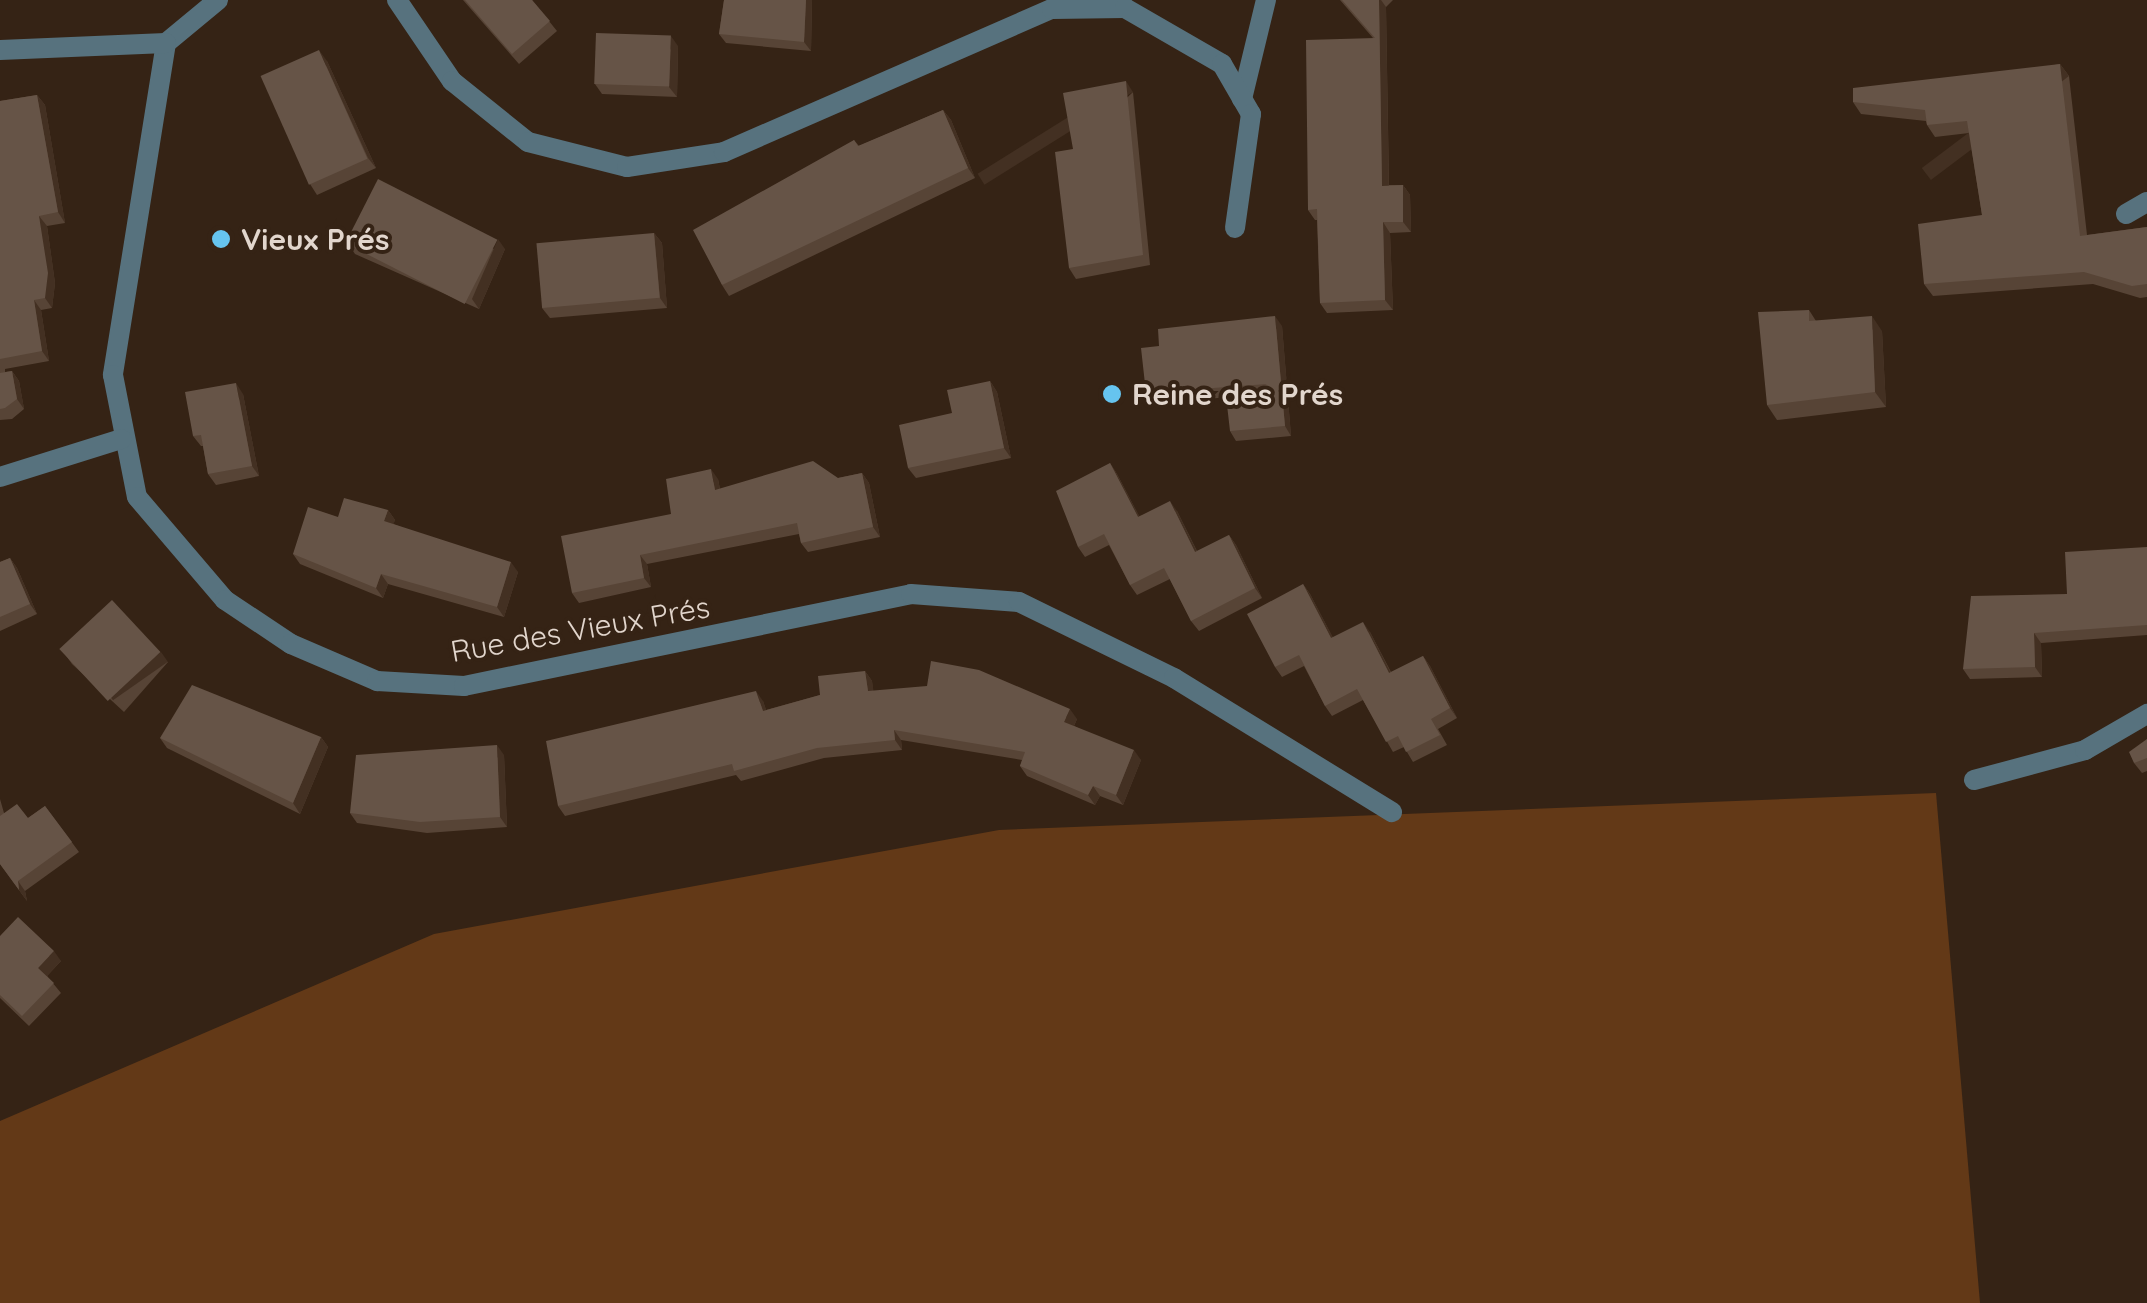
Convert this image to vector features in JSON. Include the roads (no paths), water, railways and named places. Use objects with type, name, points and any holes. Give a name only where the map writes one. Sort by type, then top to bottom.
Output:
[{"type":"street","points":[[0,50],[166,43],[218,0]]},
{"type":"street","points":[[397,0],[452,81],[528,142],[627,167],[724,152],[1052,10],[1124,8],[1175,31],[1222,64],[1251,114],[1234,228]]},
{"type":"street","points":[[1242,98],[1266,0]]},
{"type":"street","name":"Rue des Vieux Prés","points":[[166,43],[113,375],[121,439],[137,497],[225,600],[291,644],[378,681],[464,686],[911,594],[1018,602],[1174,678],[1392,812]]},
{"type":"street","points":[[2126,214],[2147,202]]},
{"type":"street","points":[[0,477],[121,439]]},
{"type":"street","points":[[1974,780],[2085,750],[2147,714]]},
{"type":"place","name":"Vieux Prés","points":[[221,239]]},
{"type":"place","name":"Reine des Prés","points":[[1112,394]]}]
